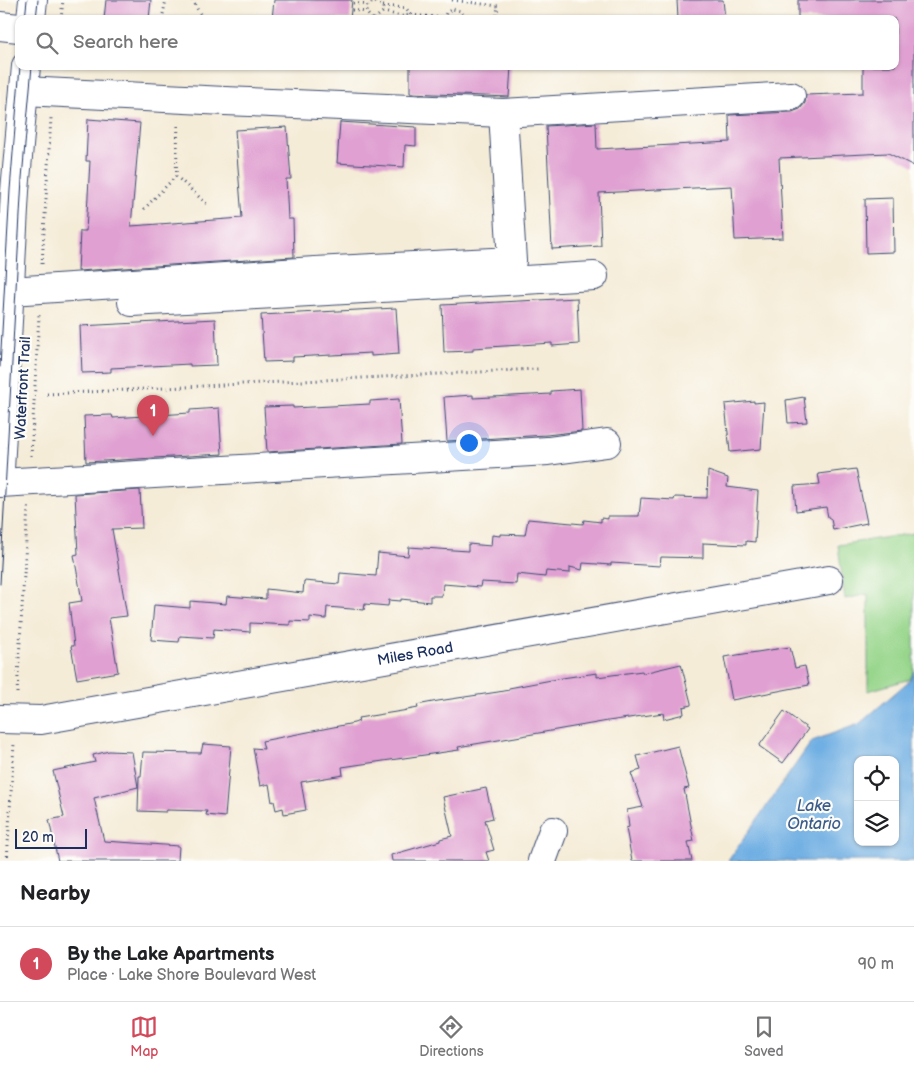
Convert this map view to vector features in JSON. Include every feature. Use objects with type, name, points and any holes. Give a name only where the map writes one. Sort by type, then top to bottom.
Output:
[{"type":"street","points":[[31,15],[33,0]]},
{"type":"street","points":[[0,26],[15,28]]},
{"type":"street","points":[[0,470],[15,191],[25,78],[53,92],[503,113],[791,96]]},
{"type":"street","points":[[40,299],[315,271],[512,261],[503,113]]},
{"type":"street","points":[[9,300],[594,276]]},
{"type":"street","points":[[0,483],[548,451],[607,443]]},
{"type":"street","name":"Miles Road","points":[[8,719],[40,720],[829,580]]},
{"type":"street","points":[[542,861],[553,831]]},
{"type":"path","points":[[61,15],[63,0]]},
{"type":"path","points":[[163,15],[166,0]]},
{"type":"path","points":[[192,0],[201,15]]},
{"type":"path","points":[[452,0],[498,6],[497,15]]},
{"type":"path","points":[[455,9],[458,0]]},
{"type":"path","points":[[353,3],[368,5],[375,1],[383,6],[406,8],[410,15]]},
{"type":"path","points":[[366,12],[368,5]]},
{"type":"path","points":[[383,6],[383,12]]},
{"type":"path","points":[[446,15],[449,11],[455,9],[461,11],[463,15]]},
{"type":"path","points":[[352,10],[366,12],[369,15]]},
{"type":"path","points":[[379,15],[383,12],[397,15]]},
{"type":"path","name":"Waterfront Trail","points":[[7,861],[8,719],[29,481],[53,92]]},
{"type":"path","points":[[144,209],[176,176],[179,99]]},
{"type":"path","points":[[176,176],[209,206]]},
{"type":"path","points":[[47,394],[538,369]]},
{"type":"green space","points":[[914,533],[914,671],[910,679],[868,691],[868,594],[845,599],[838,545]]},
{"type":"water","name":"Lake Ontario","points":[[914,671],[914,861],[728,861],[812,741],[859,724],[910,680]]},
{"type":"building","points":[[106,0],[151,0],[149,15],[104,15]]},
{"type":"building","points":[[274,0],[352,0],[350,15],[272,15]]},
{"type":"building","points":[[677,0],[723,0],[725,15],[678,15]]},
{"type":"building","points":[[798,0],[914,0],[914,166],[888,153],[779,158],[783,238],[735,240],[732,186],[599,193],[601,246],[552,249],[546,126],[596,123],[597,149],[730,142],[729,115],[792,112],[800,109],[805,103],[806,95],[863,93],[863,70],[899,70],[899,15],[798,15]]},
{"type":"building","points":[[410,70],[511,70],[509,97],[410,93]]},
{"type":"building","points":[[88,119],[140,123],[131,226],[242,218],[235,130],[287,127],[291,179],[286,179],[288,219],[293,219],[294,257],[78,271],[80,231],[86,231],[90,161],[86,161]]},
{"type":"building","points":[[340,122],[416,127],[416,146],[405,145],[404,167],[337,163]]},
{"type":"building","points":[[893,198],[894,252],[866,253],[865,199]]},
{"type":"building","points":[[577,298],[579,344],[552,346],[552,343],[473,348],[473,351],[444,352],[442,305]]},
{"type":"building","points":[[396,308],[399,354],[371,356],[371,353],[293,357],[293,361],[264,362],[261,315]]},
{"type":"building","points":[[215,319],[217,365],[190,366],[190,364],[111,368],[111,372],[82,373],[80,326]]},
{"type":"building","points":[[580,389],[582,431],[447,441],[444,397],[473,395],[473,398],[551,394],[551,391]]},
{"type":"building","points":[[804,397],[807,422],[788,423],[786,400]]},
{"type":"building","points":[[399,399],[402,444],[267,452],[264,407],[293,406],[293,408],[370,404],[370,401]]},
{"type":"building","points":[[754,401],[754,403],[764,402],[761,449],[730,452],[725,404]]},
{"type":"building","points":[[219,408],[222,454],[86,462],[84,416],[112,415],[113,418],[190,413],[190,410]]},
{"type":"building","points":[[856,469],[867,523],[833,530],[826,507],[796,511],[794,486],[820,484],[818,474]]},
{"type":"building","points":[[708,471],[728,478],[727,487],[758,491],[755,542],[746,541],[746,545],[703,543],[703,558],[661,557],[660,566],[583,563],[582,570],[570,567],[570,573],[546,571],[545,577],[517,574],[516,584],[481,582],[480,587],[443,584],[442,596],[430,596],[430,602],[401,599],[401,601],[389,600],[388,606],[365,604],[364,610],[327,607],[326,619],[310,617],[310,622],[290,621],[290,625],[250,623],[250,632],[214,629],[213,638],[180,636],[179,642],[151,640],[154,605],[190,608],[190,601],[226,604],[227,596],[266,599],[266,589],[303,593],[304,581],[339,584],[340,573],[376,576],[378,553],[408,556],[409,547],[468,551],[468,544],[491,546],[492,535],[525,535],[528,519],[583,524],[584,520],[601,522],[601,518],[608,519],[608,516],[639,516],[641,498],[674,500],[675,497],[707,498]]},
{"type":"building","points":[[140,490],[142,528],[112,529],[127,616],[109,618],[118,672],[77,679],[71,646],[74,646],[69,603],[82,601],[74,555],[78,554],[75,494]]},
{"type":"building","points":[[790,647],[795,668],[805,666],[809,685],[732,700],[724,657]]},
{"type":"building","points":[[681,664],[691,703],[691,705],[683,707],[684,714],[664,719],[663,713],[608,721],[458,747],[459,750],[342,767],[343,775],[301,782],[306,810],[284,814],[283,808],[276,810],[274,801],[272,802],[269,784],[260,786],[253,748],[264,749],[262,741],[354,723],[359,721],[358,718],[418,708],[417,705],[509,690],[509,688],[562,678],[597,673],[597,677],[642,671],[643,673]]},
{"type":"building","points":[[784,711],[808,729],[783,763],[759,746]]},
{"type":"building","points":[[203,744],[231,746],[225,817],[206,815],[207,811],[138,811],[139,776],[141,776],[143,752],[201,753]]},
{"type":"building","points":[[678,746],[689,788],[684,789],[694,841],[688,842],[692,861],[632,861],[626,828],[629,827],[627,810],[643,807],[631,773],[641,770],[637,756]]},
{"type":"building","points":[[109,751],[132,752],[138,787],[94,798],[104,841],[179,846],[178,861],[58,861],[49,820],[64,817],[53,771],[95,762],[93,755]]},
{"type":"building","points":[[486,788],[493,818],[485,820],[494,850],[486,852],[489,861],[392,861],[391,855],[452,836],[443,797]]},
{"type":"tram line","points":[[25,15],[27,0]]},
{"type":"tram line","points":[[36,15],[38,0]]},
{"type":"tram line","points":[[0,367],[10,190],[20,70]]},
{"type":"tram line","points":[[0,584],[22,178],[32,70]]},
{"type":"place","name":"By the Lake Apartments","points":[[153,436]]}]
